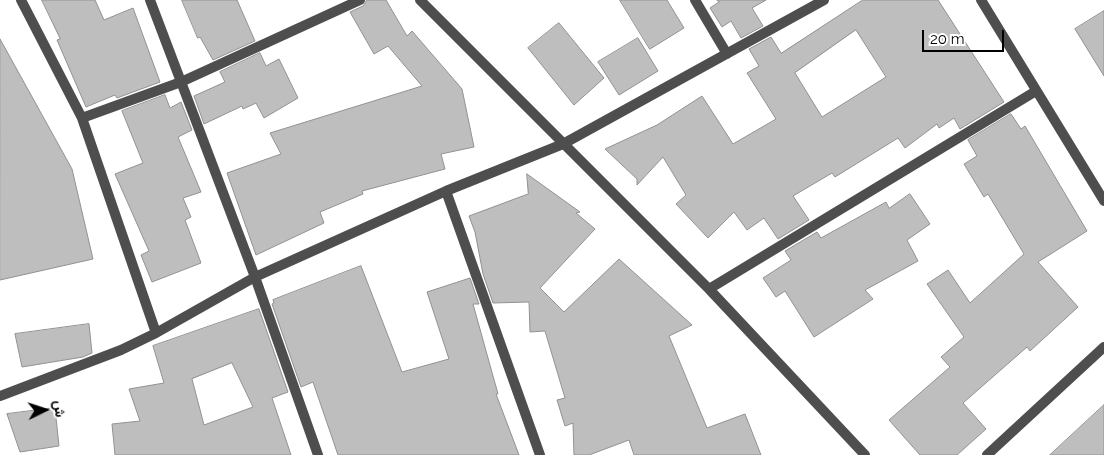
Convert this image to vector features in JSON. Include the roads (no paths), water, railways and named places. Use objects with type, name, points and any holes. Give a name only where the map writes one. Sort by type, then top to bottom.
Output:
[{"type":"street","points":[[21,0],[82,118],[156,334]]},
{"type":"street","points":[[150,0],[255,277],[318,455]]},
{"type":"street","points":[[82,118],[181,82],[360,0]]},
{"type":"street","points":[[420,0],[709,289],[865,455]]},
{"type":"street","points":[[695,0],[727,54]]},
{"type":"street","points":[[0,396],[121,350],[156,334],[255,277],[446,191],[563,144],[824,0]]},
{"type":"street","points":[[981,0],[1104,201]]},
{"type":"street","points":[[709,289],[1036,91]]},
{"type":"street","points":[[446,191],[540,455]]},
{"type":"street","points":[[987,455],[1104,346]]}]
